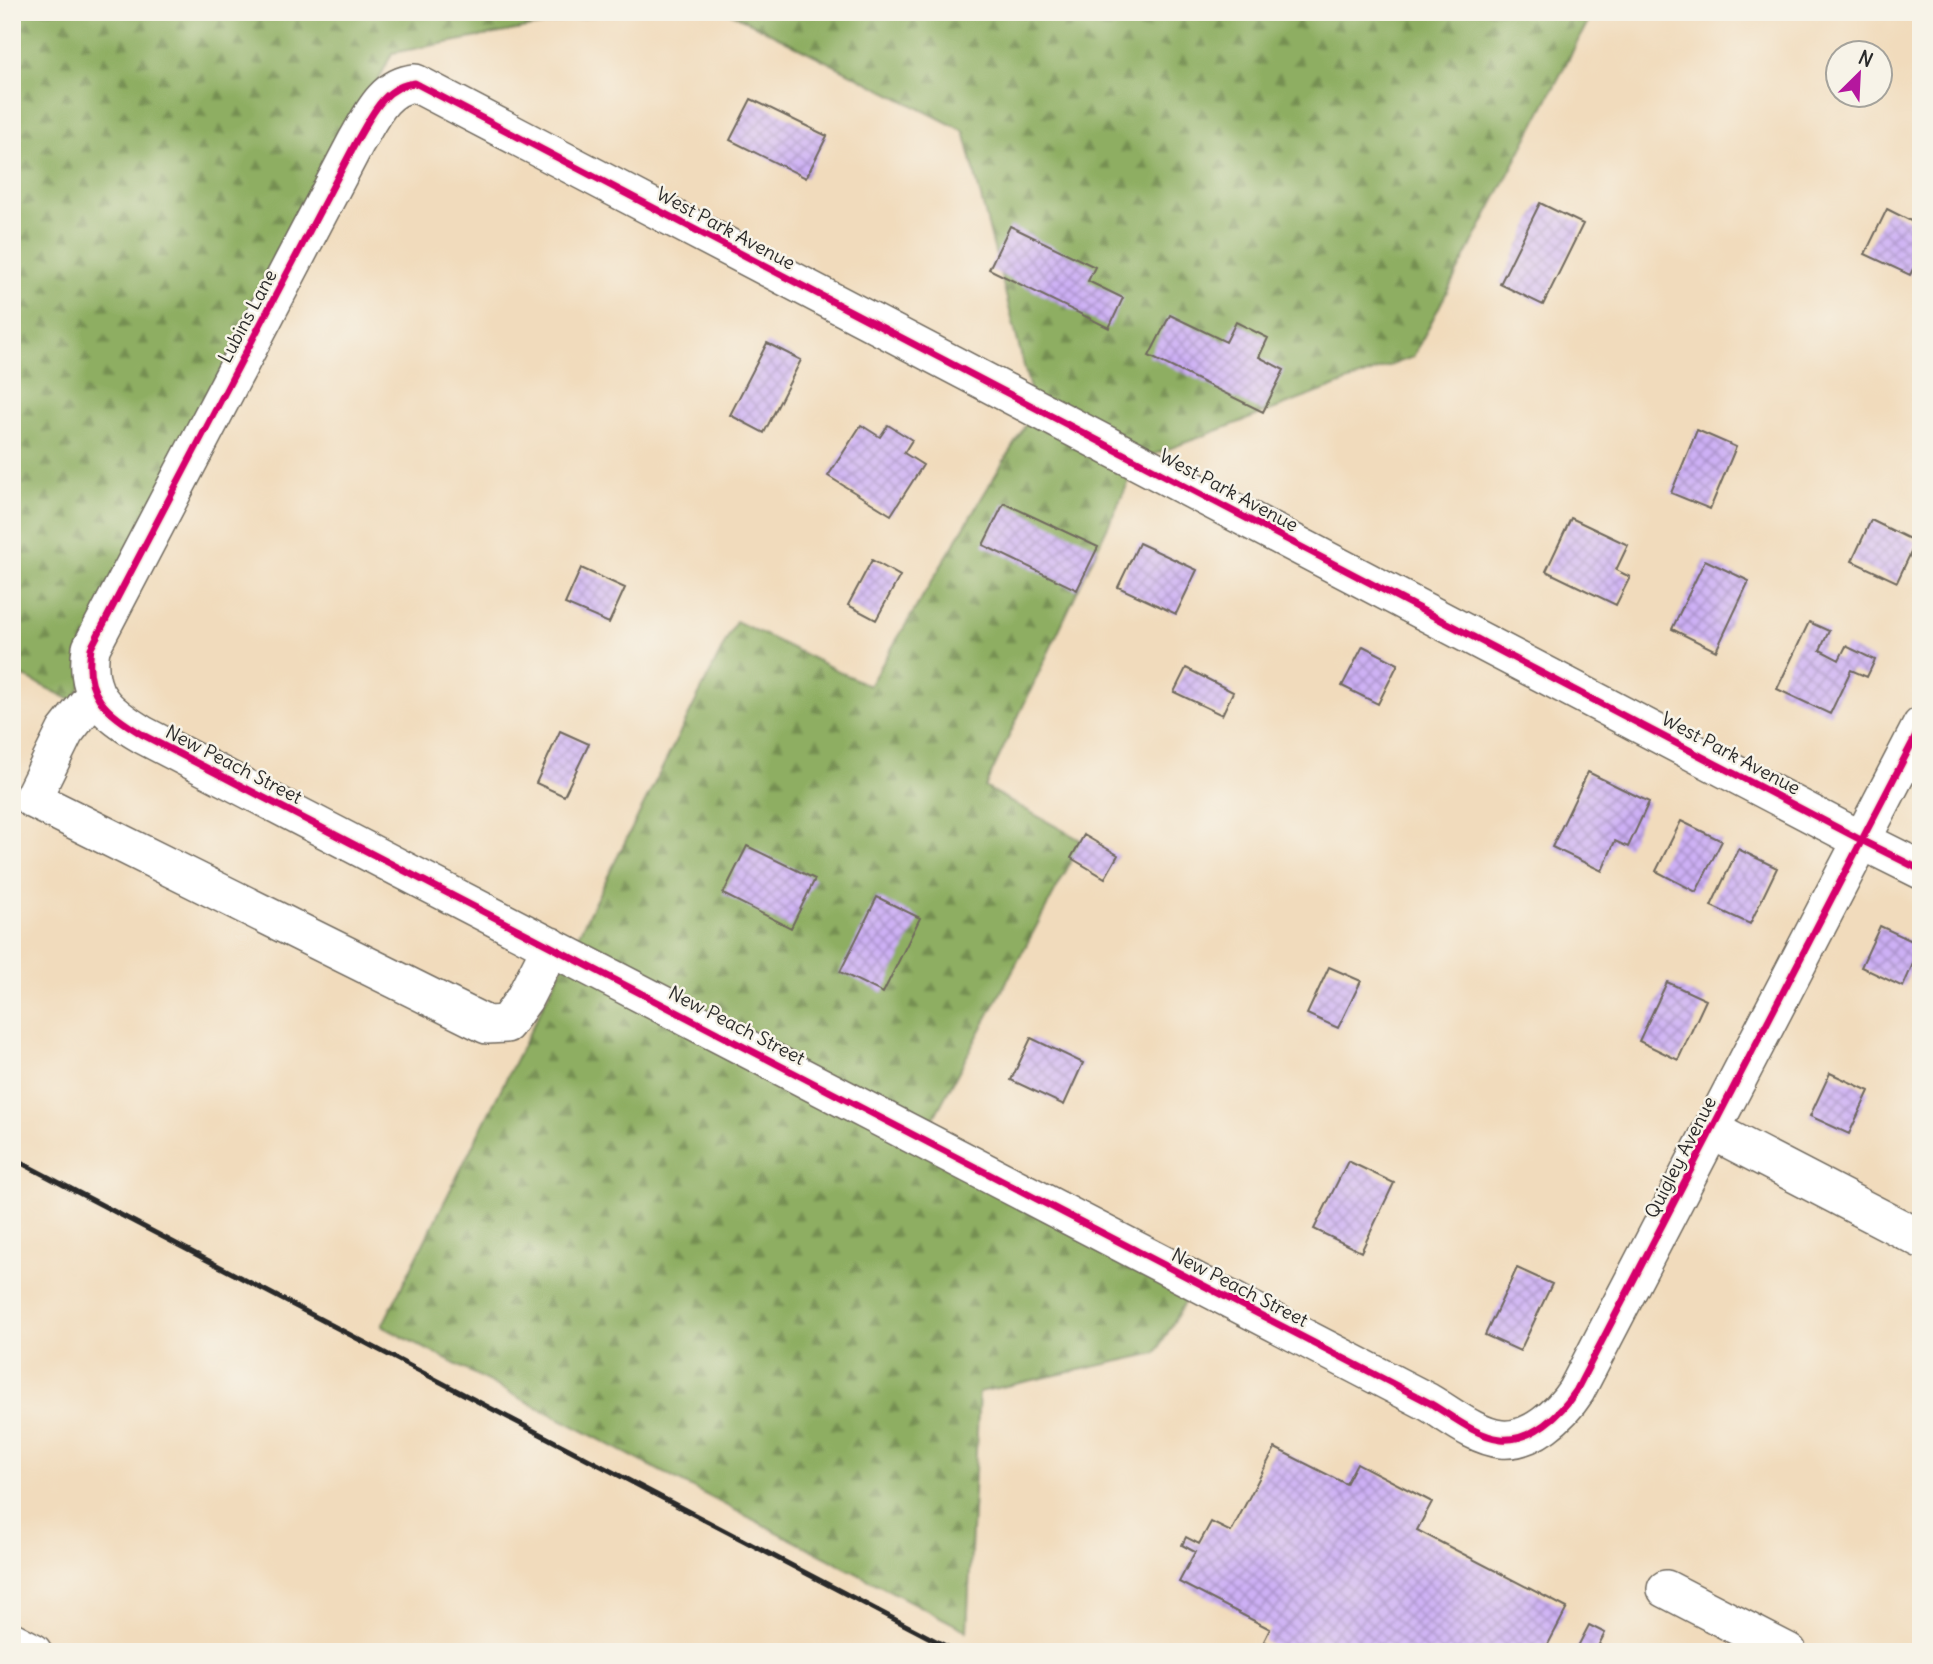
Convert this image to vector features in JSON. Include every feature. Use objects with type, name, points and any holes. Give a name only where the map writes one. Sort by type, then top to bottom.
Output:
[{"type":"street","name":"Lubins Lane","points":[[95,694],[88,671],[90,648],[380,101],[404,84],[415,83],[522,139]]},
{"type":"street","name":"West Park Avenue","points":[[522,139],[1921,870]]},
{"type":"street","name":"New Peach Street","points":[[95,694],[114,717],[143,734],[1373,1373]]},
{"type":"street","points":[[95,694],[65,732],[32,799],[486,1025],[506,1024],[524,999],[551,946]]},
{"type":"street","name":"Quigley Avenue","points":[[1373,1373],[1480,1432],[1502,1439],[1541,1427],[1562,1412],[1576,1391],[1921,726]]},
{"type":"street","points":[[1711,1130],[1921,1239]]},
{"type":"street","points":[[1666,1589],[1788,1652]]},
{"type":"street","points":[[12,1641],[33,1652]]},
{"type":"green space","points":[[12,12],[614,12],[392,53],[73,701],[12,671]]},
{"type":"green space","points":[[729,12],[1593,12],[1413,357],[1139,460],[985,787],[1082,841],[924,1136],[1198,1279],[1156,1353],[979,1392],[967,1631],[382,1326],[736,621],[869,686],[1035,409],[964,131]]},
{"type":"building","points":[[751,99],[827,136],[806,178],[730,140]]},
{"type":"building","points":[[1540,203],[1583,224],[1543,305],[1500,284]]},
{"type":"building","points":[[1887,209],[1921,226],[1921,253],[1910,275],[1865,254]]},
{"type":"building","points":[[1010,226],[1095,267],[1088,281],[1123,298],[1109,328],[989,269]]},
{"type":"building","points":[[1170,315],[1226,342],[1236,322],[1268,338],[1259,357],[1284,370],[1263,412],[1149,356]]},
{"type":"building","points":[[767,343],[801,360],[764,433],[730,415]]},
{"type":"building","points":[[861,425],[880,437],[888,425],[912,440],[904,453],[923,465],[891,515],[828,476]]},
{"type":"building","points":[[1697,430],[1736,447],[1710,509],[1671,493]]},
{"type":"building","points":[[1004,503],[1098,547],[1077,590],[983,545]]},
{"type":"building","points":[[1571,518],[1628,545],[1616,570],[1630,577],[1616,605],[1546,571]]},
{"type":"building","points":[[1871,520],[1916,542],[1897,582],[1852,561]]},
{"type":"building","points":[[1139,543],[1197,570],[1176,614],[1118,587]]},
{"type":"building","points":[[872,560],[900,576],[876,620],[848,605]]},
{"type":"building","points":[[1705,560],[1749,581],[1716,651],[1672,629]]},
{"type":"building","points":[[581,568],[625,588],[609,623],[565,604]]},
{"type":"building","points":[[1809,622],[1829,631],[1820,650],[1839,660],[1846,646],[1875,660],[1867,677],[1851,670],[1830,714],[1777,689]]},
{"type":"building","points":[[1363,646],[1398,664],[1378,704],[1342,686]]},
{"type":"building","points":[[1186,668],[1233,692],[1222,715],[1174,692]]},
{"type":"building","points":[[560,731],[589,744],[564,796],[536,783]]},
{"type":"building","points":[[1588,772],[1649,802],[1628,847],[1615,841],[1602,871],[1552,847]]},
{"type":"building","points":[[1681,821],[1722,841],[1696,892],[1656,871]]},
{"type":"building","points":[[1084,835],[1118,855],[1105,878],[1071,858]]},
{"type":"building","points":[[747,846],[815,879],[791,928],[723,894]]},
{"type":"building","points":[[1738,849],[1777,868],[1750,924],[1711,906]]},
{"type":"building","points":[[877,897],[920,918],[883,993],[840,972]]},
{"type":"building","points":[[1880,926],[1921,945],[1903,987],[1861,967]]},
{"type":"building","points":[[1329,967],[1361,981],[1338,1028],[1307,1014]]},
{"type":"building","points":[[1667,982],[1706,1000],[1678,1060],[1639,1041]]},
{"type":"building","points":[[1031,1038],[1083,1063],[1064,1105],[1011,1080]]},
{"type":"building","points":[[1830,1073],[1869,1091],[1849,1134],[1810,1116]]},
{"type":"building","points":[[1348,1161],[1394,1183],[1361,1252],[1314,1229]]},
{"type":"building","points":[[1517,1268],[1552,1284],[1520,1351],[1485,1335]]},
{"type":"building","points":[[1275,1448],[1346,1484],[1357,1463],[1432,1502],[1417,1530],[1567,1608],[1544,1652],[1284,1652],[1264,1641],[1270,1629],[1179,1582],[1195,1552],[1182,1545],[1186,1537],[1199,1544],[1211,1522],[1231,1532]]},
{"type":"building","points":[[1589,1625],[1605,1633],[1595,1652],[1575,1652]]},
{"type":"railway","points":[[12,1158],[957,1652]]},
{"type":"cycle path","points":[[1921,726],[1878,809],[1835,892],[1792,975],[1576,1391],[1562,1409],[1544,1425],[1523,1436],[1501,1439],[1472,1429],[1428,1402],[143,735],[108,710],[100,700],[94,690],[90,664],[91,648],[356,142],[386,96],[404,85],[415,83],[1861,840],[1921,870]]}]
